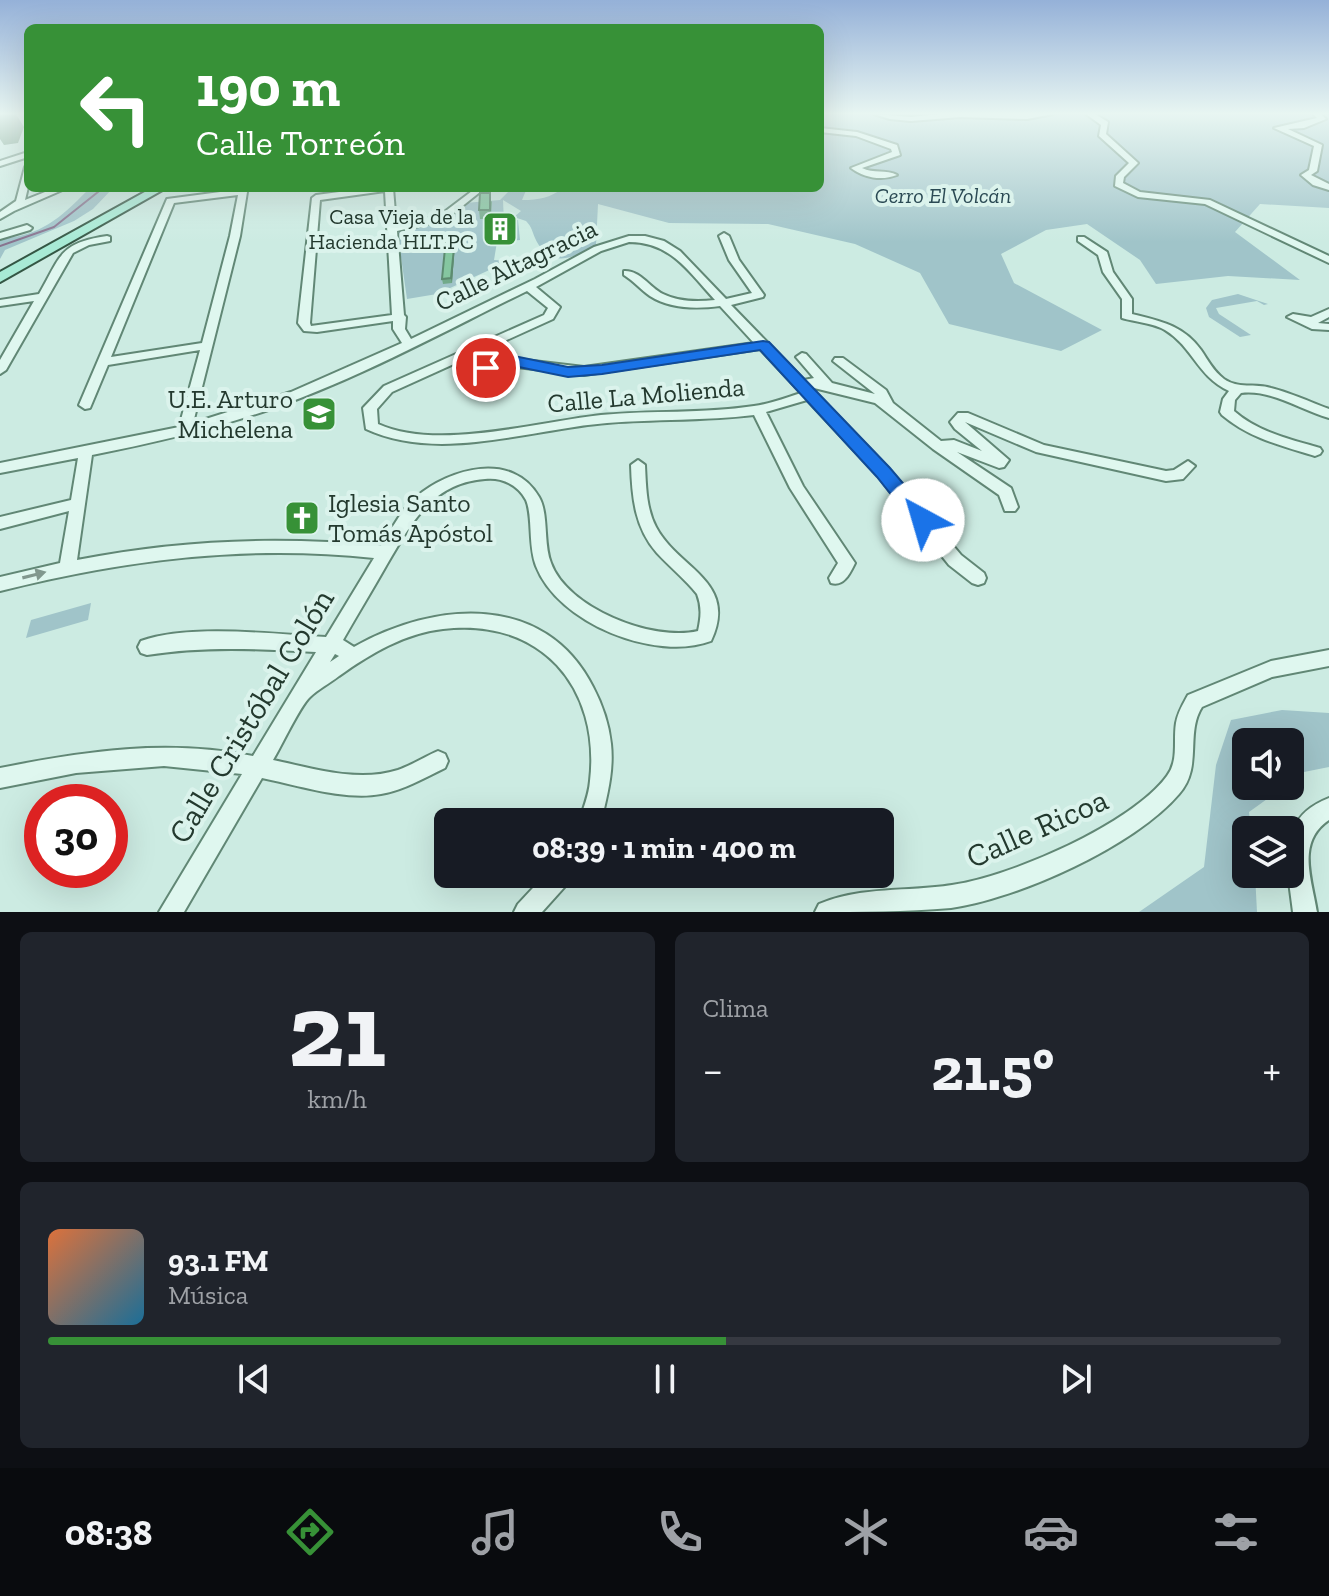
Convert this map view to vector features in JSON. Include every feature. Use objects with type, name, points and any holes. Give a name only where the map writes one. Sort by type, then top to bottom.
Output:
[{"type":"main road","points":[[0,267],[138,192]]},
{"type":"main road","points":[[0,278],[153,192]]},
{"type":"street","points":[[0,164],[21,157]]},
{"type":"street","points":[[887,157],[855,168],[869,175],[893,175]]},
{"type":"street","points":[[1127,157],[1134,163],[1120,176],[1118,184],[1126,190],[1152,197],[1207,202],[1329,260]]},
{"type":"street","points":[[1316,157],[1313,171],[1305,175],[1329,187]]},
{"type":"street","points":[[12,209],[21,199],[24,186]]},
{"type":"street","points":[[0,216],[53,192]]},
{"type":"street","points":[[85,405],[170,201],[230,192]]},
{"type":"street","points":[[185,429],[244,194],[240,192]]},
{"type":"street","points":[[360,192],[316,198],[304,323],[308,329],[317,329],[400,317]]},
{"type":"street","points":[[389,192],[399,329],[409,344]]},
{"type":"street","points":[[393,229],[442,218],[476,192]]},
{"type":"street","points":[[0,236],[27,228]]},
{"type":"street","points":[[628,273],[661,297],[680,302],[724,304],[759,295],[734,260],[724,236]]},
{"type":"street","points":[[0,370],[69,251],[86,242],[107,239]]},
{"type":"street","name":"Calle Altagracia","points":[[0,468],[185,429],[302,392],[528,286],[603,245],[642,239],[670,249],[883,472],[955,560],[978,578]]},
{"type":"street","points":[[1081,239],[1103,254],[1108,272],[1127,299],[1126,316],[1168,326],[1194,349],[1207,370],[1220,382],[1237,390],[1251,388],[1269,391],[1329,414]]},
{"type":"street","name":"Calle La Molienda","points":[[528,286],[554,307],[549,317],[388,389],[370,408],[371,426],[383,434],[396,437],[450,439],[603,419],[758,410],[805,390],[813,382],[880,400],[890,406],[938,446],[1006,492],[1010,507]]},
{"type":"street","points":[[0,303],[41,297]]},
{"type":"street","points":[[1329,307],[1313,321],[1299,319],[1316,327],[1329,327]]},
{"type":"street","points":[[105,362],[208,345]]},
{"type":"street","points":[[477,386],[480,374],[486,368],[505,362],[524,361],[568,372],[763,345]]},
{"type":"street","points":[[802,357],[828,386]]},
{"type":"street","points":[[839,361],[881,393],[890,406]]},
{"type":"street","points":[[1237,390],[1229,399],[1227,412],[1236,421],[1253,431],[1315,451]]},
{"type":"street","points":[[758,410],[797,488],[847,563],[837,578]]},
{"type":"street","points":[[938,446],[954,445],[992,461],[999,463],[1002,460],[960,426],[957,422],[963,416],[1041,449],[1166,476],[1178,475],[1188,466]]},
{"type":"street","points":[[68,566],[86,451]]},
{"type":"street","name":"Calle Cristóbal Colón","points":[[171,912],[410,512],[433,490],[461,477],[500,474],[516,480],[529,492],[536,511],[544,566],[558,588],[577,607],[629,630],[697,641],[705,636],[711,619],[707,596],[651,534],[641,507],[638,465]]},
{"type":"street","points":[[0,523],[76,504]]},
{"type":"street","points":[[0,584],[68,566],[214,546],[335,546],[385,553]]},
{"type":"street","points":[[303,693],[348,658],[399,632],[466,619],[520,629],[551,645],[577,673],[588,691],[601,730],[603,773],[594,808]]},
{"type":"street","points":[[147,647],[188,641],[239,640],[328,648],[348,658]]},
{"type":"street","name":"Calle Ricoa","points":[[827,912],[859,903],[974,892],[1005,883],[1118,832],[1169,789],[1184,771],[1186,719],[1188,709],[1195,701],[1271,669],[1329,658]]},
{"type":"street","points":[[0,778],[76,763],[150,756],[258,767],[347,785],[377,785],[401,779],[438,761]]},
{"type":"street","points":[[1305,912],[1297,840],[1308,819],[1329,808]]},
{"type":"street","points":[[526,912],[548,888]]},
{"type":"green space","name":"Cerro El Volcán","points":[[824,157],[1329,157],[1329,208],[1260,204],[1235,232],[1300,280],[1228,276],[1156,284],[1140,260],[1087,224],[1046,230],[1001,254],[1014,283],[1102,330],[1061,351],[949,324],[920,273],[855,244],[768,224],[669,223],[598,204],[596,245],[571,257],[555,258],[541,248],[526,221],[514,217],[521,211],[503,200],[504,222],[518,220],[520,240],[497,242],[494,260],[509,261],[437,294],[407,299],[397,229],[437,222],[465,203],[500,200],[508,192],[525,192],[522,200],[554,194],[824,192]]},
{"type":"green space","points":[[86,192],[109,192],[93,209],[74,221],[5,250],[0,259],[0,239],[39,229],[68,210]]},
{"type":"green space","points":[[1238,294],[1268,304],[1257,301],[1216,308],[1219,314],[1251,335],[1240,337],[1209,317],[1206,308],[1212,300]]},
{"type":"green space","points":[[91,603],[88,620],[26,638],[31,620]]},
{"type":"green space","points":[[1282,710],[1329,713],[1329,767],[1304,772],[1304,728],[1232,728],[1232,800],[1266,800],[1249,812],[1249,816],[1232,816],[1232,888],[1256,888],[1257,912],[1139,912],[1204,867],[1216,765],[1231,720]]},
{"type":"building","points":[[480,193],[490,193],[490,210],[479,210]]},
{"type":"building","points":[[511,214],[513,228],[486,226],[485,216]]},
{"type":"building","points":[[446,238],[455,238],[451,278],[442,279]]},
{"type":"waterway","points":[[0,246],[54,227],[98,192]]},
{"type":"place","name":"Casa Vieja de la Hacienda HLT.PC","points":[[500,229]]},
{"type":"place","name":"U.E. Arturo Michelena","points":[[319,414]]},
{"type":"place","name":"Iglesia Santo Tomás Apóstol","points":[[302,518]]},
{"type":"route","points":[[486,368],[524,361],[568,372],[602,370],[763,345],[883,472],[923,520]]}]
